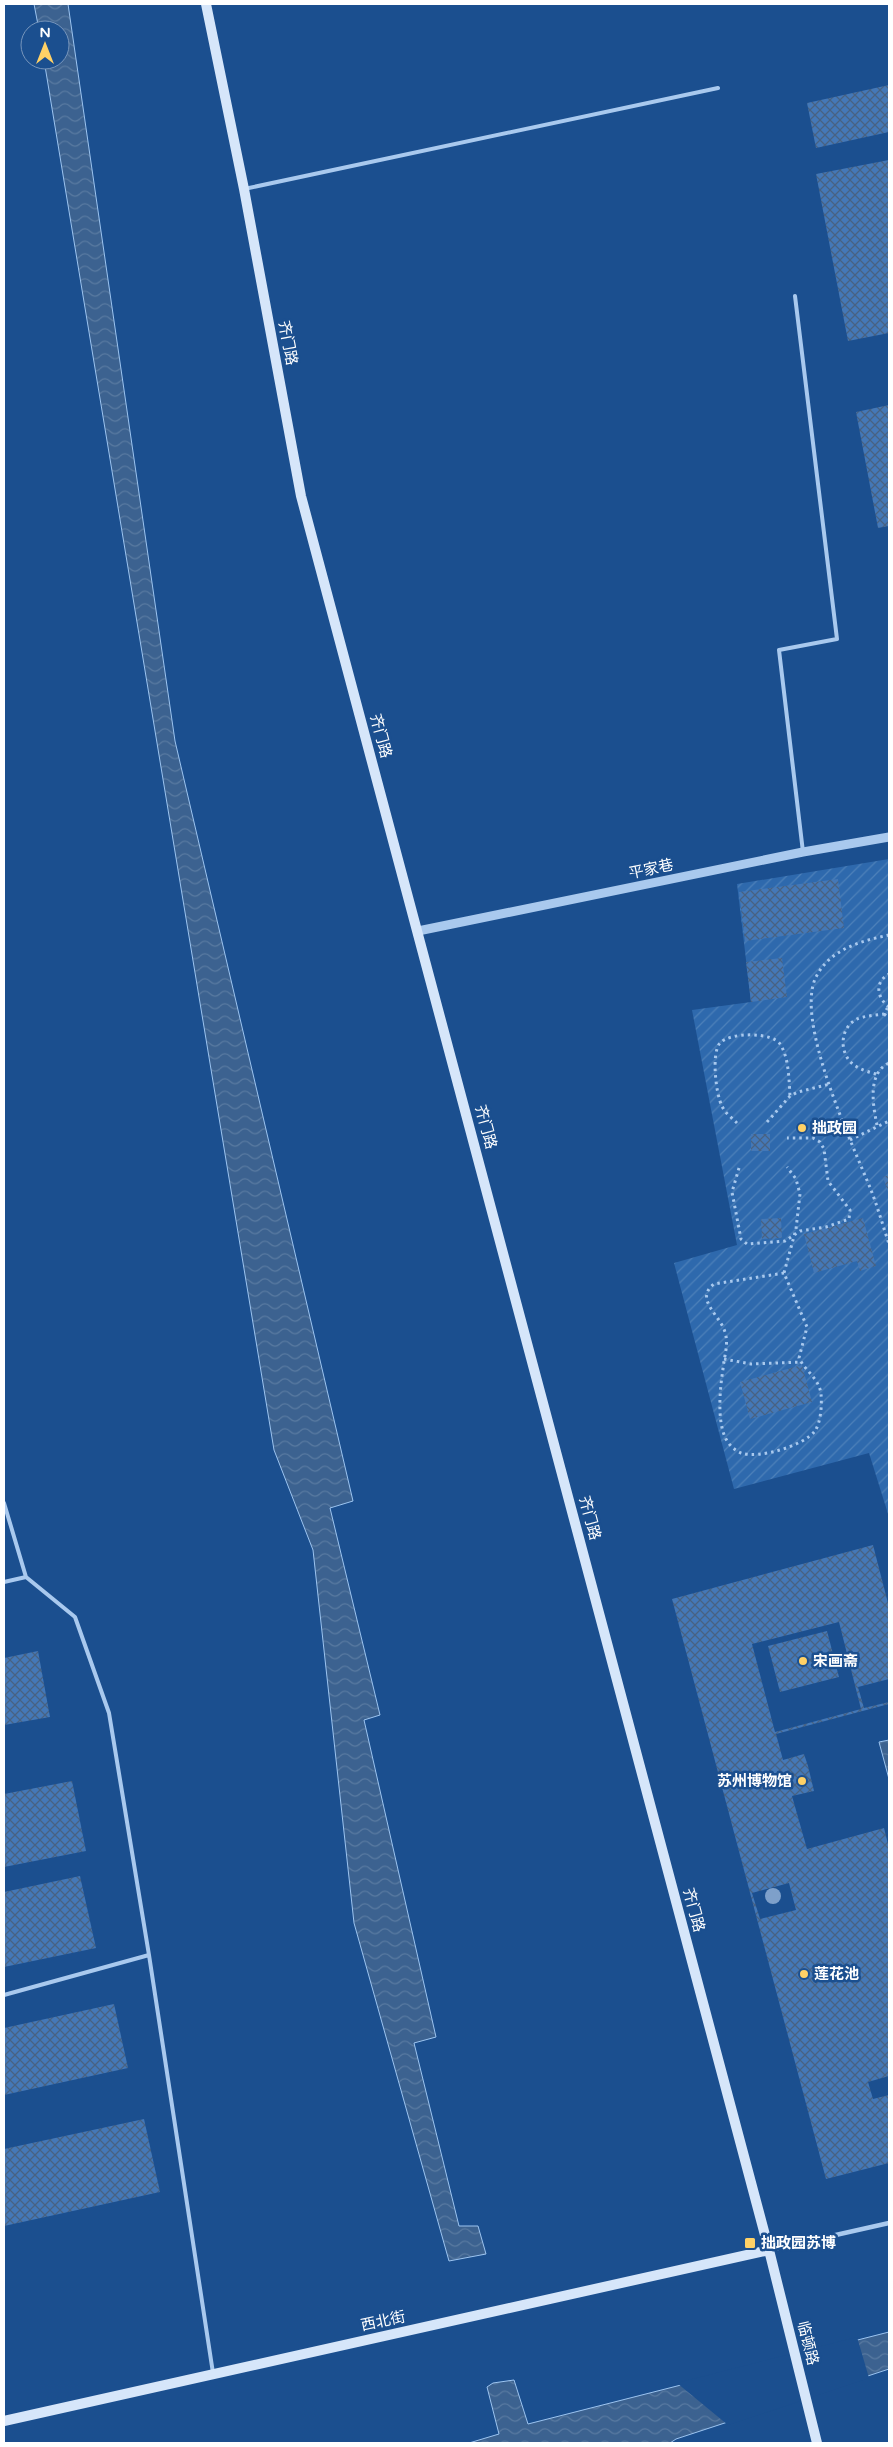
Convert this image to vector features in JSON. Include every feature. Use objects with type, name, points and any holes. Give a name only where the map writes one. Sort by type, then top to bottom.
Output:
[{"type":"main road","name":"齐门路","points":[[206,4],[244,189],[301,496],[770,2250]]},
{"type":"main road","name":"临顿路","points":[[770,2250],[817,2443]]},
{"type":"main road","name":"西北街","points":[[4,2422],[770,2250]]},
{"type":"street","name":"平家巷","points":[[418,931],[803,852],[889,837]]},
{"type":"street","points":[[770,2250],[889,2223]]},
{"type":"lane","points":[[244,189],[718,88]]},
{"type":"lane","points":[[796,296],[837,638],[779,650],[803,852]]},
{"type":"lane","points":[[4,1503],[26,1577],[75,1617],[109,1713],[149,1955],[213,2375]]},
{"type":"lane","points":[[4,1582],[26,1577]]},
{"type":"lane","points":[[4,1994],[149,1955]]},
{"type":"path","points":[[889,935],[840,951],[826,963],[816,977],[811,998],[812,1011],[830,1084],[850,1140],[872,1192],[889,1244]]},
{"type":"path","points":[[876,1074],[862,1069],[850,1061],[844,1050],[844,1036],[849,1026],[856,1020],[884,1014],[889,1007],[879,996],[878,989],[881,982],[889,974]]},
{"type":"path","points":[[884,1014],[889,1018]]},
{"type":"path","points":[[737,1123],[723,1109],[720,1102],[716,1075],[716,1049],[726,1039],[737,1036],[761,1036],[772,1037],[777,1040],[784,1053],[790,1096]]},
{"type":"path","points":[[877,1125],[874,1107],[876,1074],[881,1068],[889,1064]]},
{"type":"path","points":[[767,1122],[790,1096],[798,1092],[830,1084]]},
{"type":"path","points":[[850,1140],[877,1125],[889,1121]]},
{"type":"path","points":[[738,1168],[732,1192],[743,1242],[751,1244],[785,1241],[795,1234],[849,1219],[851,1214],[828,1181],[824,1149],[820,1142],[813,1138],[787,1138]]},
{"type":"path","points":[[784,1273],[714,1284],[707,1289],[707,1303],[721,1322],[728,1346],[724,1359],[721,1388],[722,1427],[732,1447],[747,1454],[783,1449],[808,1437],[817,1427],[821,1409],[821,1393],[817,1382],[801,1362],[800,1352],[807,1327],[784,1273],[795,1234],[800,1194],[796,1179],[787,1167]]},
{"type":"path","points":[[724,1359],[751,1364],[801,1362]]},
{"type":"shaded area","name":"拙政园","points":[[889,859],[889,1517],[869,1453],[734,1489],[674,1263],[737,1245],[692,1010],[751,1002],[737,884]]},
{"type":"water","points":[[34,4],[68,4],[175,741],[353,1501],[330,1508],[380,1715],[364,1720],[436,2037],[414,2043],[459,2226],[478,2226],[486,2254],[449,2261],[354,1923],[313,1550],[274,1450],[46,70],[70,70],[70,20],[37,20]]},
{"type":"water","points":[[889,1740],[889,1779],[879,1742]]},
{"type":"water","points":[[889,2332],[889,2369],[676,2439],[670,2443],[469,2443],[499,2434],[487,2387],[493,2383],[514,2380],[528,2424]]},
{"type":"pier","points":[[857,2337],[869,2378],[728,2425],[677,2383]]},
{"type":"building","points":[[889,85],[889,132],[816,148],[807,103]]},
{"type":"building","points":[[889,160],[889,333],[848,341],[816,174]]},
{"type":"building","points":[[889,405],[889,526],[878,528],[856,412]]},
{"type":"building","points":[[838,879],[844,928],[745,941],[739,892]]},
{"type":"building","points":[[782,958],[787,997],[751,1002],[746,962]]},
{"type":"building","points":[[751,1134],[770,1134],[770,1151],[751,1151]]},
{"type":"building","points":[[889,1175],[889,1195],[883,1177]]},
{"type":"building","points":[[781,1218],[782,1238],[762,1239],[761,1219]]},
{"type":"building","points":[[863,1218],[876,1266],[860,1271],[857,1261],[814,1273],[804,1234]]},
{"type":"building","points":[[802,1365],[812,1402],[750,1419],[740,1382]]},
{"type":"building","points":[[873,1545],[889,1607],[889,1679],[858,1687],[864,1708],[889,1702],[889,1704],[776,1734],[783,1760],[804,1754],[808,1766],[814,1791],[792,1796],[807,1849],[884,1828],[889,1848],[889,2076],[868,2082],[873,2099],[889,2095],[889,2163],[826,2179],[672,1599]],"holes":[[[839,1622],[861,1709],[775,1732],[752,1644]],[[789,1883],[796,1910],[760,1919],[752,1893]]]},
{"type":"building","name":"宋画斋","points":[[827,1631],[839,1677],[780,1692],[768,1646]]},
{"type":"building","points":[[38,1651],[50,1717],[4,1725],[4,1658]]},
{"type":"building","points":[[72,1781],[86,1851],[4,1867],[4,1794]]},
{"type":"building","points":[[80,1876],[96,1948],[4,1967],[4,1892]]},
{"type":"building","points":[[114,2004],[128,2068],[4,2095],[4,2028]]},
{"type":"building","points":[[144,2119],[160,2192],[4,2226],[4,2149]]},
{"type":"place","name":"拙政园","points":[[802,1128]]},
{"type":"place","name":"宋画斋","points":[[803,1661]]},
{"type":"place","name":"苏州博物馆","points":[[802,1781]]},
{"type":"place","name":"莲花池","points":[[804,1974]]},
{"type":"place","name":"拙政园苏博","points":[[750,2243]]}]
